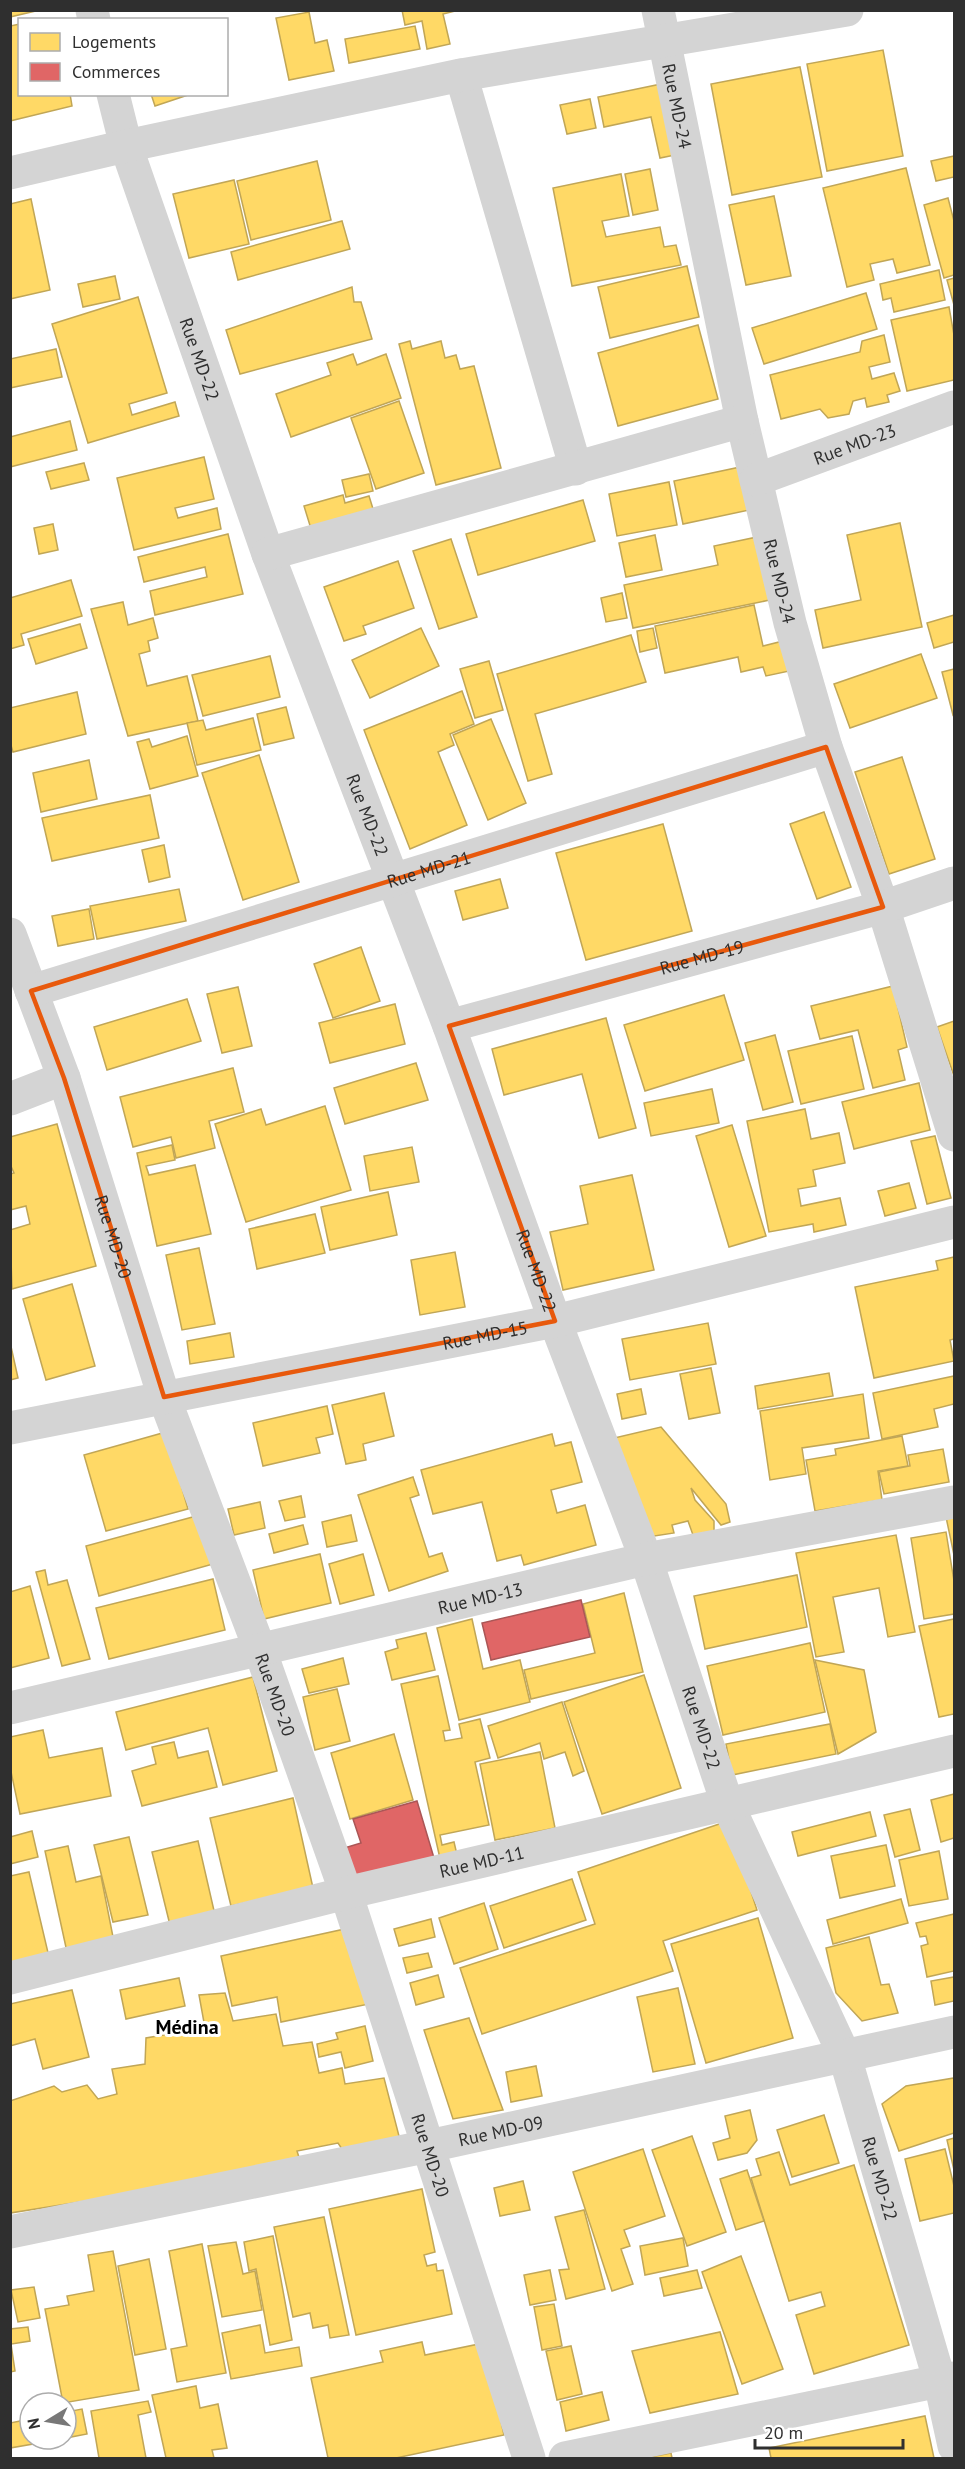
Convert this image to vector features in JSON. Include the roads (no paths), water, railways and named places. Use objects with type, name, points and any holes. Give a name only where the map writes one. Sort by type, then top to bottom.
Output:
[{"type":"street","points":[[10,173],[461,75],[661,25],[847,10]]},
{"type":"street","name":"Rue MD-24","points":[[661,25],[742,421],[790,623],[826,747],[884,907],[954,1135]]},
{"type":"street","points":[[461,75],[576,469]]},
{"type":"street","name":"Rue MD-22","points":[[114,96],[126,146],[268,554],[449,1026],[555,1321],[646,1559],[727,1803],[845,2057],[947,2380],[954,2445]]},
{"type":"street","name":"Rue MD-23","points":[[756,480],[954,407]]},
{"type":"street","points":[[268,554],[742,421]]},
{"type":"street","name":"Rue MD-21","points":[[31,991],[826,747]]},
{"type":"street","name":"Rue MD-19","points":[[449,1026],[884,907],[954,884]]},
{"type":"street","name":"Rue MD-20","points":[[10,934],[64,1078],[164,1397],[260,1650],[346,1893],[529,2458]]},
{"type":"street","points":[[10,1099],[64,1078]]},
{"type":"street","name":"Rue MD-15","points":[[10,1428],[555,1321],[954,1222]]},
{"type":"street","name":"Rue MD-13","points":[[10,1708],[646,1559],[954,1502]]},
{"type":"street","name":"Rue MD-11","points":[[10,1978],[346,1893],[954,1751]]},
{"type":"street","name":"Rue MD-09","points":[[10,2232],[429,2146],[954,2032]]},
{"type":"street","points":[[565,2458],[947,2380]]},
{"type":"district","name":"Médina","points":[[187,2027]]}]
